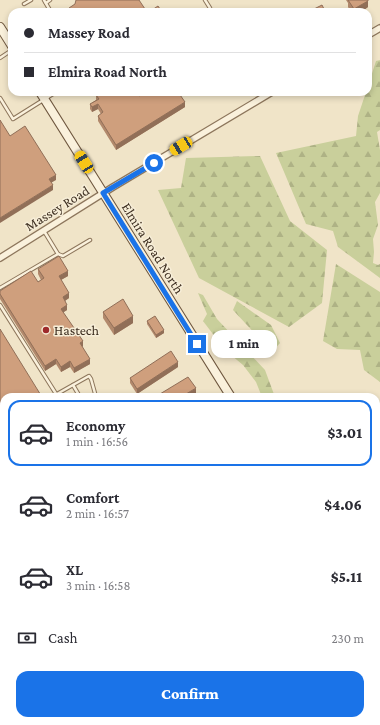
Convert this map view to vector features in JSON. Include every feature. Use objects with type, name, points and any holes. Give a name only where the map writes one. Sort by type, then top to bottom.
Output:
[{"type":"main road","points":[[0,27],[8,40]]},
{"type":"main road","name":"Elmira Road North","points":[[43,96],[228,393]]},
{"type":"street","name":"Massey Road","points":[[0,258],[103,193],[265,96]]},
{"type":"lane","points":[[24,4],[31,0]]},
{"type":"lane","points":[[45,1],[50,0]]},
{"type":"lane","points":[[205,0],[210,8]]},
{"type":"lane","points":[[0,98],[13,119],[43,96]]},
{"type":"lane","points":[[43,230],[58,254],[63,256],[90,240]]},
{"type":"lane","points":[[0,288],[58,254]]},
{"type":"lane","points":[[0,305],[56,393]]},
{"type":"lane","points":[[62,393],[89,376],[95,393]]},
{"type":"lane","points":[[73,385],[78,393]]},
{"type":"green space","points":[[380,60],[380,130],[377,132],[380,150],[380,193],[375,202],[378,225],[373,239],[373,263],[378,265],[380,264],[380,278],[338,247],[333,231],[306,224],[276,153],[356,136],[358,116],[365,96],[372,96],[372,74],[376,61]]},
{"type":"green space","points":[[260,156],[290,221],[327,250],[322,303],[289,327],[199,278],[158,190],[181,188],[186,158]]},
{"type":"green space","points":[[336,264],[380,292],[380,382],[364,370],[360,350],[337,349],[323,341]]},
{"type":"green space","points":[[198,293],[203,295],[217,319],[265,370],[274,393],[260,393],[256,382],[243,365],[225,350],[203,321],[207,314]]},
{"type":"green space","points":[[237,301],[271,325],[280,343],[272,352],[233,310]]},
{"type":"building","points":[[76,0],[139,0],[144,8],[69,8],[75,4]]},
{"type":"building","points":[[348,0],[368,0],[356,8],[353,8]]},
{"type":"building","points":[[322,5],[324,8],[316,8]]},
{"type":"building","points":[[97,96],[181,96],[185,102],[116,145],[98,116],[103,112],[98,104],[92,107],[90,104],[99,99]]},
{"type":"building","points":[[0,120],[10,136],[25,126],[56,175],[49,179],[53,185],[0,218]]},
{"type":"building","name":"Hastech","points":[[59,256],[68,271],[59,276],[69,293],[63,297],[67,305],[61,309],[83,341],[80,343],[90,359],[74,368],[70,361],[61,367],[56,359],[45,366],[0,294],[0,291],[31,271],[38,282],[44,278],[38,269]]},
{"type":"building","points":[[123,299],[133,316],[114,328],[103,312]]},
{"type":"building","points":[[155,316],[164,330],[156,335],[147,321]]},
{"type":"building","points":[[0,329],[40,393],[0,393]]},
{"type":"building","points":[[171,351],[178,362],[137,389],[130,378]]},
{"type":"building","points":[[188,377],[196,388],[188,393],[162,393]]},
{"type":"place","name":"Hastech","points":[[46,330]]},
{"type":"route","points":[[154,163],[103,193],[197,344]]}]
